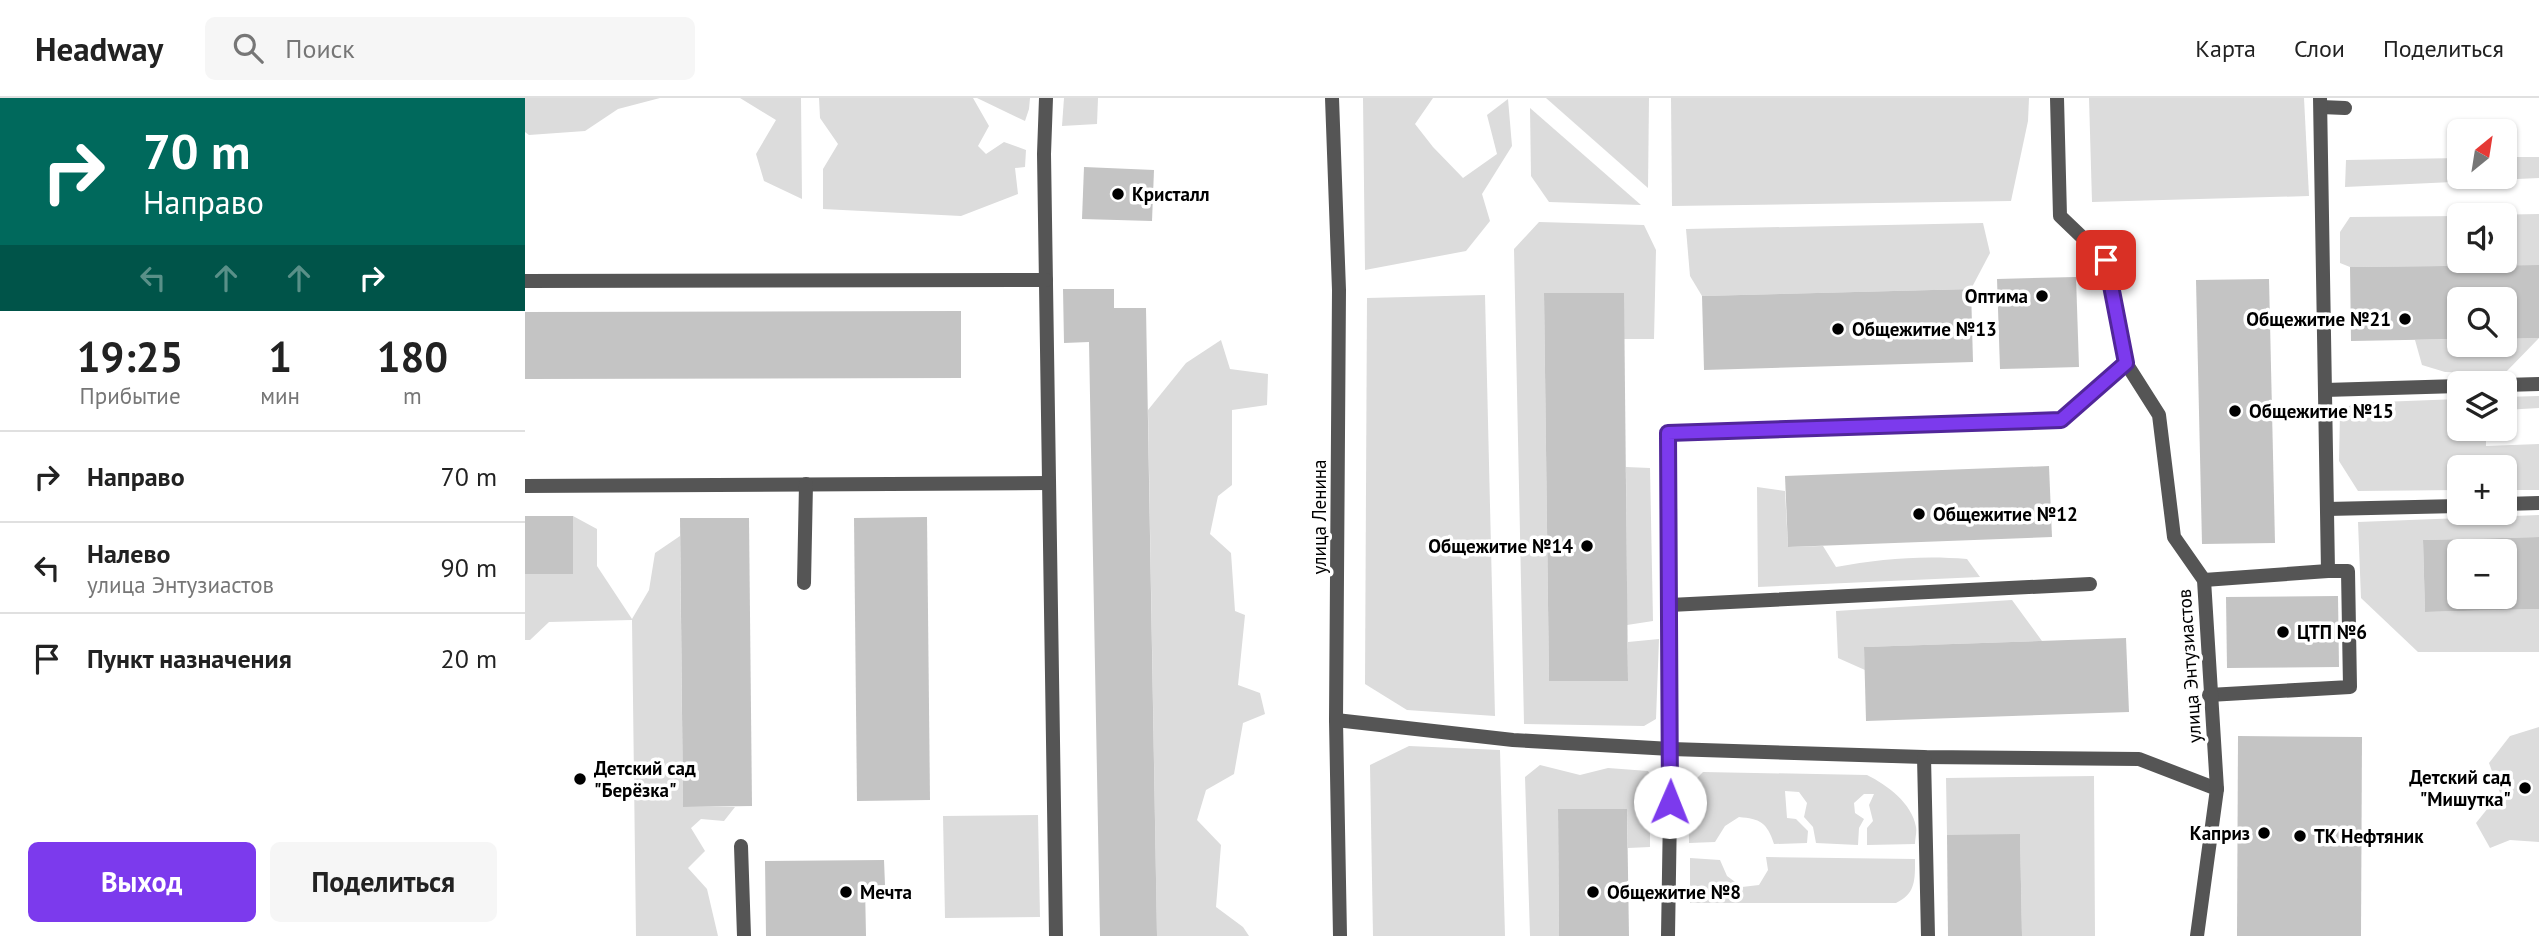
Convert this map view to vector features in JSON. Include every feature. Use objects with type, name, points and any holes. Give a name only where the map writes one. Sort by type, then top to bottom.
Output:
[{"type":"street","points":[[1046,98],[1044,154],[1056,936]]},
{"type":"street","name":"улица Ленина","points":[[1332,98],[1339,290],[1336,720],[1340,936]]},
{"type":"street","name":"улица Энтузиастов","points":[[2057,98],[2060,216],[2106,260],[2126,363],[2159,415],[2174,537],[2204,580],[2209,695],[2217,789],[2197,936]]},
{"type":"street","points":[[2328,571],[2321,103],[2345,108]]},
{"type":"street","points":[[525,281],[1046,280]]},
{"type":"street","points":[[1668,936],[1671,749],[1668,433],[2061,420],[2126,363]]},
{"type":"street","points":[[2517,385],[2539,384]]},
{"type":"street","points":[[2325,390],[2447,386]]},
{"type":"street","points":[[525,486],[1049,483]]},
{"type":"street","points":[[804,583],[806,484]]},
{"type":"street","points":[[2517,504],[2539,503]]},
{"type":"street","points":[[2327,509],[2447,506]]},
{"type":"street","points":[[2204,580],[2348,570],[2350,687],[2209,695]]},
{"type":"street","points":[[1670,605],[2090,584]]},
{"type":"street","points":[[1336,720],[1513,740],[1671,749],[1924,757],[2139,759],[2217,789]]},
{"type":"street","points":[[1924,757],[1928,936]]},
{"type":"street","points":[[741,846],[744,936]]},
{"type":"shaded area","points":[[525,98],[660,98],[618,109],[585,131],[529,135],[525,132]]},
{"type":"shaded area","points":[[740,98],[801,98],[802,199],[764,181],[756,154],[776,120]]},
{"type":"shaded area","points":[[819,98],[973,98],[989,126],[978,146],[986,154],[1004,142],[1026,150],[1025,167],[1015,168],[1018,194],[961,216],[823,209],[823,169],[838,144],[820,118]]},
{"type":"shaded area","points":[[977,98],[1030,98],[1025,121]]},
{"type":"shaded area","points":[[1064,98],[1098,98],[1097,124],[1062,126]]},
{"type":"shaded area","points":[[1363,98],[1433,98],[1415,124],[1463,178],[1497,154],[1487,115],[1508,99],[1512,146],[1482,194],[1490,221],[1466,251],[1365,270]]},
{"type":"shaded area","points":[[1546,98],[1649,98],[1648,188]]},
{"type":"shaded area","points":[[1671,98],[2029,98],[2028,121],[2011,201],[1672,206]]},
{"type":"shaded area","points":[[2089,98],[2304,98],[2309,196],[2092,202]]},
{"type":"shaded area","points":[[1530,108],[1641,205],[1549,202],[1531,176]]},
{"type":"shaded area","points":[[2517,157],[2539,157],[2539,178],[2517,179]]},
{"type":"shaded area","points":[[2447,158],[2447,182],[2345,187],[2346,160]]},
{"type":"shaded area","points":[[2517,214],[2539,214],[2539,265],[2517,265]]},
{"type":"shaded area","points":[[2447,216],[2447,266],[2350,267],[2340,263],[2340,232],[2350,217]]},
{"type":"shaded area","points":[[1539,222],[1644,225],[1656,250],[1654,339],[1624,339],[1544,294],[1549,681],[1628,681],[1628,642],[1659,639],[1656,719],[1644,726],[1524,724],[1514,249]]},
{"type":"shaded area","points":[[1983,223],[1990,253],[1971,289],[1702,296],[1690,276],[1686,229]]},
{"type":"shaded area","points":[[1485,295],[1495,716],[1407,710],[1365,684],[1367,298]]},
{"type":"shaded area","points":[[2539,338],[2507,371],[2447,372],[2422,365],[2415,340],[2447,339],[2447,357],[2517,357],[2517,339]]},
{"type":"shaded area","points":[[1221,340],[1230,369],[1268,374],[1267,405],[1232,410],[1232,485],[1218,496],[1210,534],[1231,553],[1235,611],[1245,615],[1238,685],[1260,693],[1265,714],[1243,723],[1234,774],[1206,790],[1197,820],[1221,845],[1216,907],[1243,927],[1249,936],[1157,936],[1148,410],[1186,363]]},
{"type":"shaded area","points":[[2539,396],[2539,408],[2517,409],[2517,397]]},
{"type":"shaded area","points":[[2447,399],[2447,441],[2486,441],[2486,446],[2539,444],[2539,490],[2517,490],[2517,455],[2447,455],[2447,490],[2358,491],[2339,461],[2340,412],[2354,403]]},
{"type":"shaded area","points":[[1626,467],[1650,468],[1653,621],[1627,625]]},
{"type":"shaded area","points":[[1757,487],[1785,491],[1788,547],[1823,546],[1836,567],[1901,559],[1967,559],[1980,577],[1758,587]]},
{"type":"shaded area","points":[[2539,515],[2539,537],[2423,540],[2425,612],[2539,609],[2539,652],[2418,652],[2361,598],[2358,522],[2447,519],[2447,525],[2517,525],[2517,516]]},
{"type":"shaded area","points":[[573,516],[597,529],[597,566],[632,619],[649,590],[655,553],[680,536],[683,807],[735,807],[724,821],[701,819],[691,828],[705,851],[688,868],[707,889],[718,936],[636,936],[632,620],[549,622],[530,640],[525,640],[525,574],[573,574]]},
{"type":"shaded area","points":[[2012,600],[2042,641],[1864,647],[1865,670],[1838,658],[1836,611]]},
{"type":"shaded area","points":[[2539,727],[2539,842],[2510,840],[2490,848],[2476,823],[2500,793],[2489,763],[2510,736]]},
{"type":"shaded area","points":[[1409,746],[1500,750],[1505,936],[1373,936],[1370,765]]},
{"type":"shaded area","points":[[1540,765],[1580,775],[1608,768],[1648,771],[1657,785],[1650,799],[1650,847],[1628,848],[1627,809],[1558,809],[1559,936],[1530,936],[1525,777]]},
{"type":"shaded area","points":[[1703,772],[1867,775],[1883,784],[1909,810],[1916,827],[1915,844],[1867,845],[1867,828],[1873,821],[1869,805],[1874,794],[1864,794],[1854,803],[1855,813],[1864,819],[1859,828],[1858,845],[1816,843],[1813,827],[1804,817],[1807,803],[1799,792],[1785,791],[1787,818],[1796,819],[1808,831],[1807,843],[1774,844],[1769,831],[1762,823],[1739,817],[1725,826],[1715,842],[1689,843],[1688,787]]},
{"type":"shaded area","points":[[2094,776],[2095,936],[2022,936],[2020,835],[1947,835],[1946,778]]},
{"type":"shaded area","points":[[1038,815],[1040,917],[945,918],[943,816]]},
{"type":"shaded area","points":[[1766,857],[1915,859],[1914,879],[1911,890],[1896,903],[1690,903],[1690,858],[1720,860],[1727,876],[1742,887],[1759,885],[1768,870]]},
{"type":"building","name":"Кристалл","points":[[1084,167],[1154,170],[1152,221],[1082,219]]},
{"type":"building","name":"Общежитие №21","points":[[2517,265],[2539,265],[2539,338],[2517,339],[2517,287],[2447,287],[2447,339],[2351,341],[2350,267],[2447,266],[2447,273],[2517,273]]},
{"type":"building","points":[[2076,277],[2079,367],[2000,369],[1997,279]]},
{"type":"building","name":"Общежитие №15","points":[[2269,279],[2275,543],[2202,544],[2196,280]]},
{"type":"building","points":[[1063,289],[1114,289],[1114,308],[1146,308],[1157,936],[1100,936],[1089,342],[1064,343]]},
{"type":"building","name":"Общежитие №13","points":[[1971,289],[1973,362],[1704,370],[1702,296]]},
{"type":"building","name":"Общежитие №14","points":[[1544,293],[1624,293],[1628,681],[1549,681]]},
{"type":"building","points":[[961,311],[961,378],[525,379],[525,312]]},
{"type":"building","name":"Общежитие №12","points":[[2049,466],[2052,537],[1788,547],[1785,476]]},
{"type":"building","points":[[525,516],[573,516],[573,574],[525,574]]},
{"type":"building","points":[[927,517],[930,800],[857,801],[854,518]]},
{"type":"building","points":[[680,518],[749,518],[752,806],[683,807]]},
{"type":"building","points":[[2539,537],[2539,609],[2425,612],[2423,540],[2447,539],[2447,609],[2517,609],[2517,539],[2462,539]]},
{"type":"building","name":"ЦТП №6","points":[[2338,596],[2339,667],[2227,668],[2226,597]]},
{"type":"building","points":[[2126,638],[2129,712],[1866,721],[1864,647]]},
{"type":"building","name":"ТК Нефтяник","points":[[2238,736],[2362,737],[2361,936],[2237,936]]},
{"type":"building","name":"Общежитие №8","points":[[1558,809],[1627,809],[1629,936],[1559,936]]},
{"type":"building","points":[[2020,834],[2022,936],[1948,936],[1947,835]]},
{"type":"building","points":[[884,860],[885,885],[865,886],[866,936],[766,936],[765,861]]},
{"type":"place","name":"Кристалл","points":[[1118,194]]},
{"type":"place","name":"Оптима","points":[[2042,296]]},
{"type":"place","name":"Общежитие №21","points":[[2405,319]]},
{"type":"place","name":"Общежитие №13","points":[[1838,329]]},
{"type":"place","name":"Общежитие №15","points":[[2235,411]]},
{"type":"place","name":"Общежитие №12","points":[[1919,514]]},
{"type":"place","name":"Общежитие №14","points":[[1587,546]]},
{"type":"place","name":"ЦТП №6","points":[[2283,632]]},
{"type":"place","name":"Детский сад \"Берёзка\"","points":[[580,779]]},
{"type":"place","name":"Детский сад \"Мишутка\"","points":[[2525,788]]},
{"type":"place","name":"Каприз","points":[[2264,833]]},
{"type":"place","name":"ТК Нефтяник","points":[[2300,836]]},
{"type":"place","name":"Мечта","points":[[846,892]]},
{"type":"place","name":"Общежитие №8","points":[[1593,892]]},
{"type":"route","points":[[1670,802],[1668,433],[2061,420],[2126,363],[2106,260]]}]
